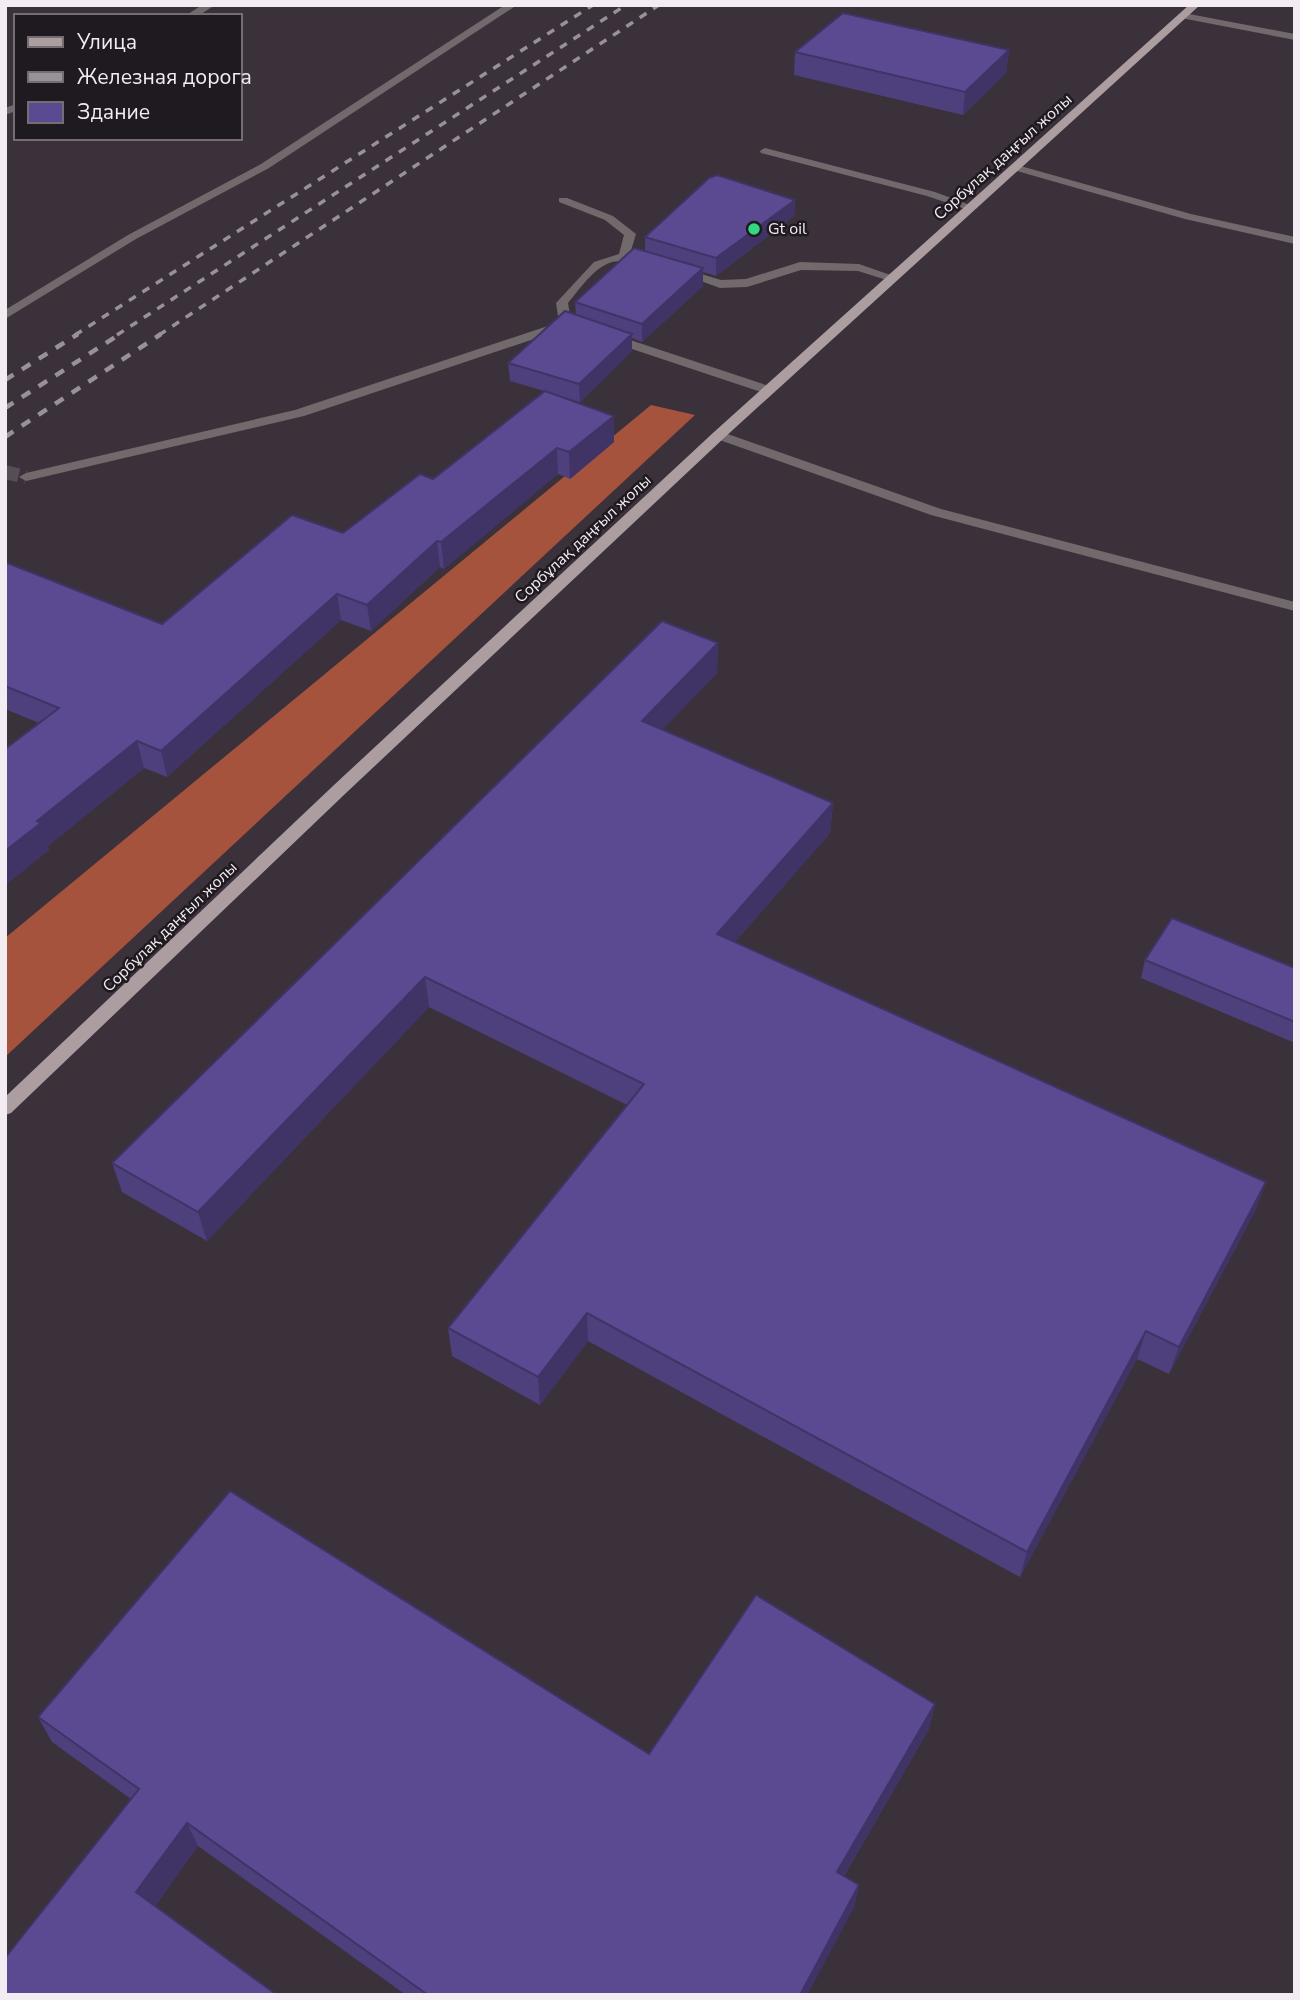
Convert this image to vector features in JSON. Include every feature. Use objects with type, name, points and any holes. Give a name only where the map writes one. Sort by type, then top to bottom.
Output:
[{"type":"main road","name":"Сорбұлақ даңғыл жолы","points":[[5,1108],[340,789],[719,435],[1195,5]]},
{"type":"street","points":[[194,14],[210,5]]},
{"type":"street","points":[[5,315],[132,237],[265,166],[512,5]]},
{"type":"street","points":[[1184,16],[1295,37]]},
{"type":"street","points":[[765,151],[931,194],[972,208]]},
{"type":"street","points":[[1017,168],[1189,216],[1295,241]]},
{"type":"street","points":[[563,200],[608,218],[630,234],[624,255]]},
{"type":"street","points":[[26,477],[299,413],[572,324],[562,303],[600,261],[624,255],[720,284],[747,283],[800,266],[859,268],[893,278]]},
{"type":"street","points":[[603,335],[768,390]]},
{"type":"street","points":[[719,435],[936,512],[1295,607]]},
{"type":"shaded area","points":[[651,405],[695,415],[5,1057],[5,938]]},
{"type":"building","points":[[843,13],[1009,50],[965,92],[795,52]]},
{"type":"building","points":[[717,175],[795,200],[716,258],[645,237],[709,178]]},
{"type":"building","points":[[634,248],[703,268],[642,324],[575,302]]},
{"type":"building","points":[[565,311],[632,334],[579,384],[508,363]]},
{"type":"building","points":[[545,391],[614,416],[569,452],[557,448],[441,542],[437,541],[367,605],[337,594],[161,751],[137,741],[37,821],[41,823],[5,851],[5,749],[59,708],[5,686],[5,562],[162,624],[292,515],[343,533],[420,474],[433,479]]},
{"type":"building","points":[[662,621],[718,643],[642,721],[833,803],[717,934],[1266,1182],[1179,1347],[1146,1331],[1027,1552],[587,1313],[538,1377],[448,1328],[644,1084],[425,977],[198,1212],[112,1163]]},
{"type":"building","points":[[1172,918],[1295,968],[1295,1022],[1145,960]]},
{"type":"building","points":[[230,1491],[649,1754],[756,1595],[935,1704],[837,1872],[859,1885],[800,1995],[428,1995],[187,1823],[136,1892],[277,1995],[5,1995],[5,1958],[139,1789],[38,1717]]},
{"type":"tunnel","points":[[5,472],[26,477]]},
{"type":"railway","points":[[75,335],[593,5]]},
{"type":"railway","points":[[117,335],[626,5]]},
{"type":"railway","points":[[159,335],[659,5]]},
{"type":"railway","points":[[5,380],[78,334]]},
{"type":"railway","points":[[5,408],[120,334]]},
{"type":"railway","points":[[5,437],[161,334]]},
{"type":"place","name":"Gt oil","points":[[754,229]]}]
